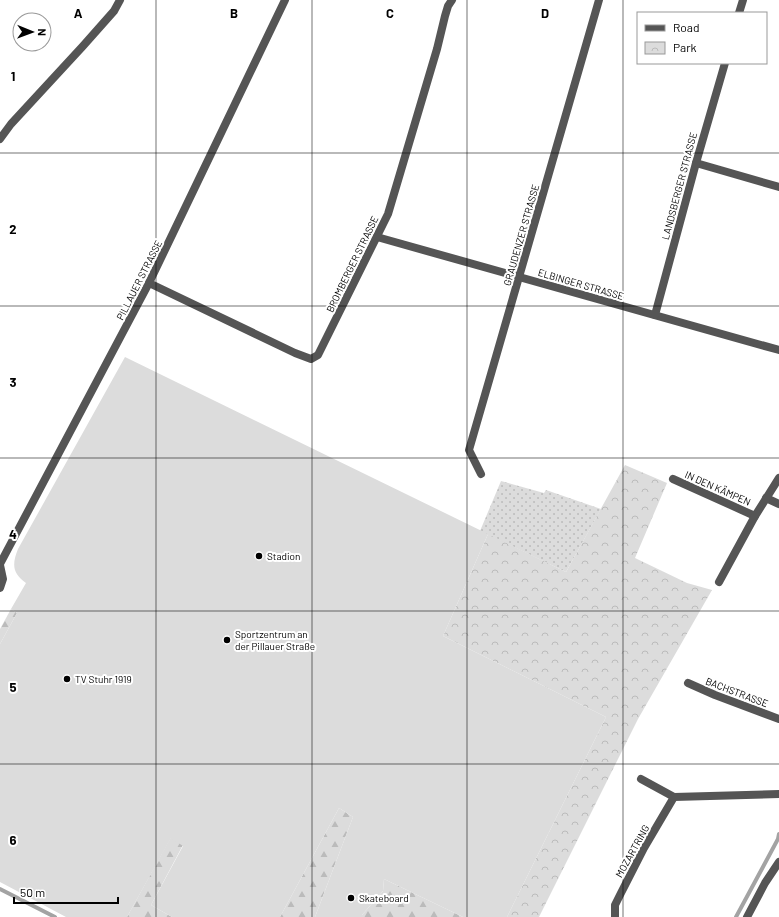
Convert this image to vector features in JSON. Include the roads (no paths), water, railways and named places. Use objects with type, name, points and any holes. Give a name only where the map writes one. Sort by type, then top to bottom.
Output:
[{"type":"street","points":[[0,139],[114,11],[120,0]]},
{"type":"street","name":"PILLAUER STRASSE","points":[[0,588],[3,579],[0,564],[149,283],[285,0]]},
{"type":"street","name":"BROMBERGER STRASSE","points":[[149,283],[274,344],[311,359],[318,355],[377,238],[390,207],[437,49],[445,16],[448,6],[452,0]]},
{"type":"street","name":"GRAUDENZER STRASSE","points":[[481,474],[470,450],[599,0]]},
{"type":"street","points":[[739,12],[743,0]]},
{"type":"street","name":"LANDSBERGER STRASSE","points":[[655,315],[725,64]]},
{"type":"street","points":[[696,163],[779,187]]},
{"type":"street","name":"ELBINGER STRASSE","points":[[377,238],[779,350]]},
{"type":"street","name":"IN DEN KÄMPEN","points":[[719,582],[755,516],[779,478]]},
{"type":"street","name":"IN DEN KÄMPEN","points":[[673,479],[755,516]]},
{"type":"street","points":[[766,498],[779,504]]},
{"type":"street","name":"BACHSTRASSE","points":[[688,683],[714,695],[779,718]]},
{"type":"street","points":[[641,779],[674,797],[779,794]]},
{"type":"street","name":"MOZARTRING","points":[[615,917],[615,905],[644,848],[674,797]]},
{"type":"street","points":[[747,917],[765,883],[779,862]]},
{"type":"waterway","points":[[736,917],[778,839],[779,834]]},
{"type":"waterway","points":[[0,889],[55,917]]},
{"type":"place","name":"Stadion","points":[[259,556]]},
{"type":"place","name":"Sportzentrum an der Pillauer Straße","points":[[227,640]]},
{"type":"place","name":"TV Stuhr 1919","points":[[67,679]]},
{"type":"place","name":"Skateboard","points":[[351,898]]}]
